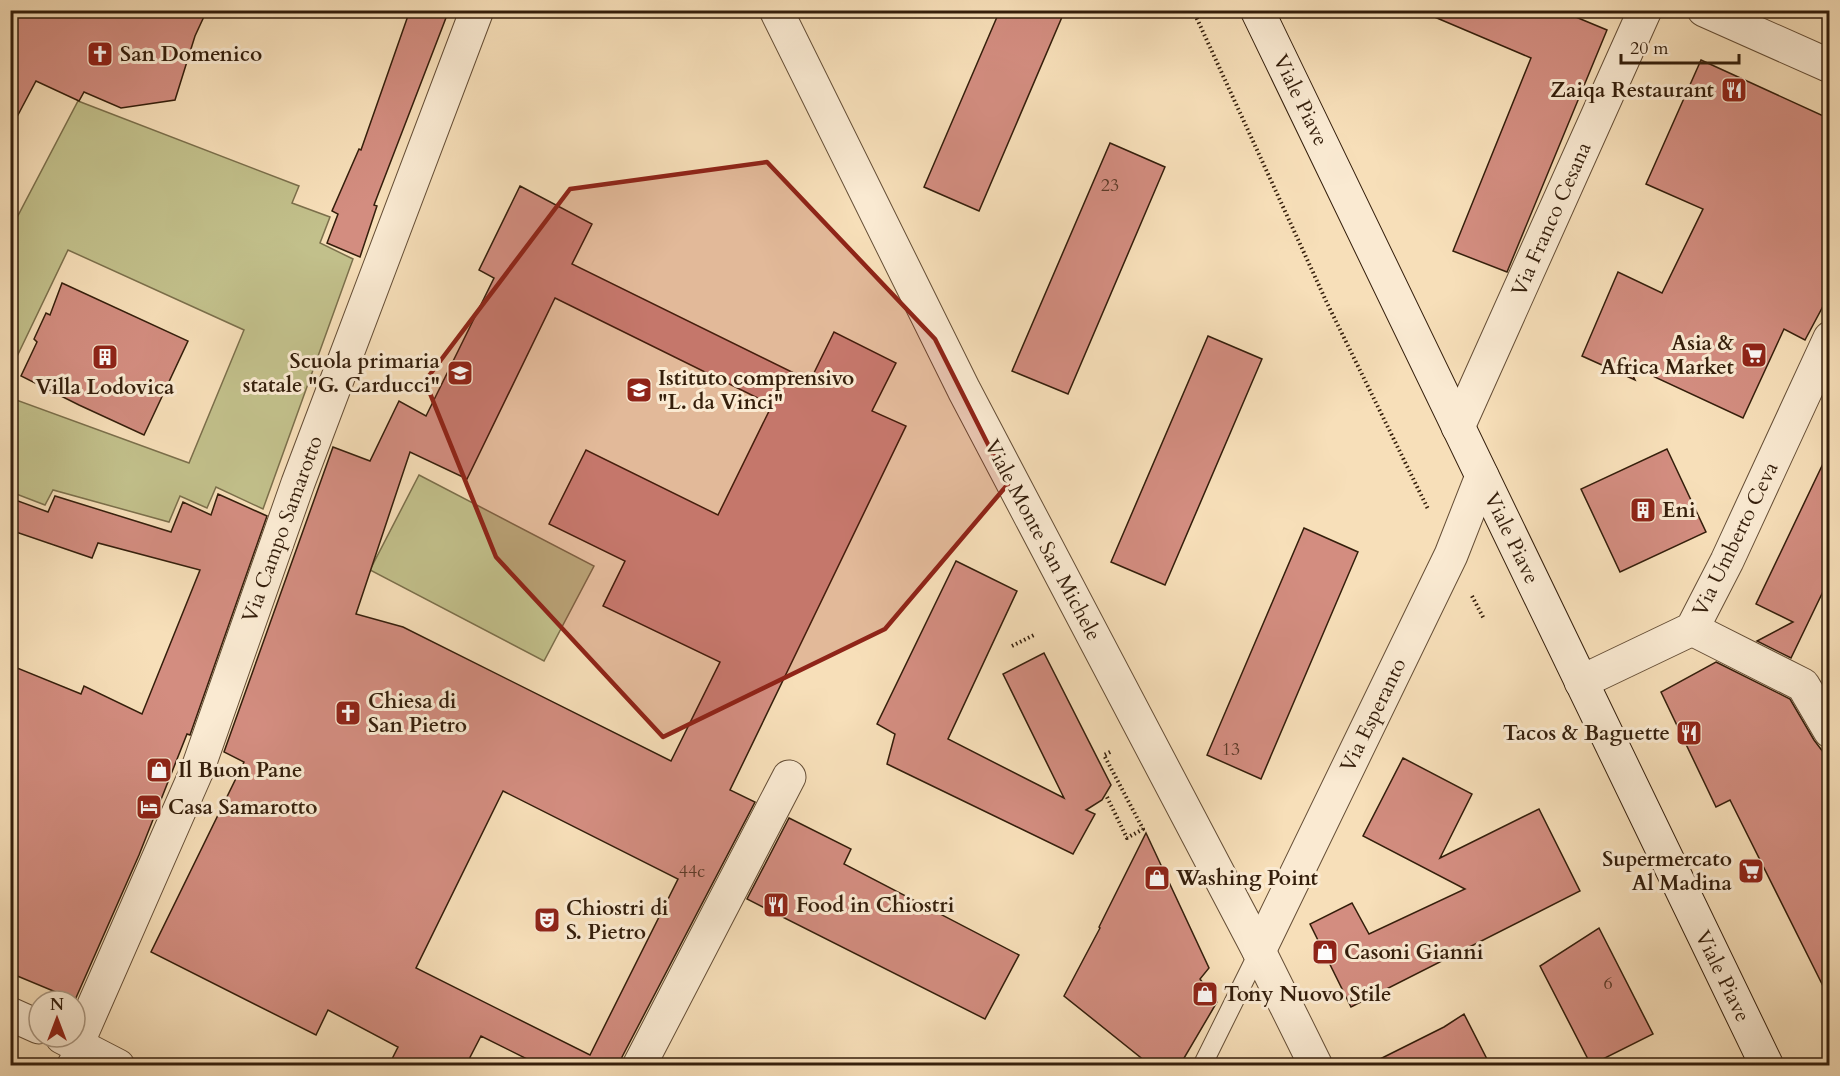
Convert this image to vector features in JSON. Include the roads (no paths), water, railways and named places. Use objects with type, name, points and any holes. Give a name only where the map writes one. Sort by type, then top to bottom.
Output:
[{"type":"street","name":"Via Campo Samarotto","points":[[87,1008],[198,768],[298,483],[477,10]]},
{"type":"street","name":"Viale Monte San Michele","points":[[776,10],[964,390],[1259,951],[1316,1065]]},
{"type":"street","name":"Viale Piave","points":[[1257,10],[1767,1065]]},
{"type":"street","name":"Via Franco Cesana","points":[[1458,427],[1645,10]]},
{"type":"street","points":[[1704,10],[1830,66]]},
{"type":"street","name":"Via Umberto Ceva","points":[[1581,682],[1692,629],[1727,561],[1830,338]]},
{"type":"street","name":"Via Esperanto","points":[[1259,951],[1450,555],[1482,476]]},
{"type":"street","points":[[1692,629],[1803,685],[1830,731]]},
{"type":"street","points":[[639,1065],[789,777]]},
{"type":"street","points":[[10,1014],[27,1022]]},
{"type":"street","points":[[68,1049],[118,1065]]},
{"type":"lane","points":[[1202,1065],[1259,951]]},
{"type":"place","name":"San Domenico","points":[[100,54]]},
{"type":"place","name":"Zaiqa Restaurant","points":[[1734,90]]},
{"type":"place","name":"Asia & Africa Market","points":[[1754,355]]},
{"type":"place","name":"Villa Lodovica","points":[[105,357]]},
{"type":"place","name":"Scuola primaria statale \"G. Carducci\"","points":[[460,373]]},
{"type":"place","name":"Istituto comprensivo \"L. da Vinci\"","points":[[639,390]]},
{"type":"place","name":"Eni","points":[[1643,510]]},
{"type":"place","name":"Chiesa di San Pietro","points":[[348,713]]},
{"type":"place","name":"Tacos & Baguette","points":[[1689,733]]},
{"type":"place","name":"Il Buon Pane","points":[[159,770]]},
{"type":"place","name":"Casa Samarotto","points":[[149,807]]},
{"type":"place","name":"Supermercato Al Madina","points":[[1751,871]]},
{"type":"place","name":"Washing Point","points":[[1157,878]]},
{"type":"place","name":"Food in Chiostri","points":[[776,905]]},
{"type":"place","name":"Chiostri di S. Pietro","points":[[547,920]]},
{"type":"place","name":"Casoni Gianni","points":[[1325,952]]},
{"type":"place","name":"Tony Nuovo Stile","points":[[1205,994]]}]
